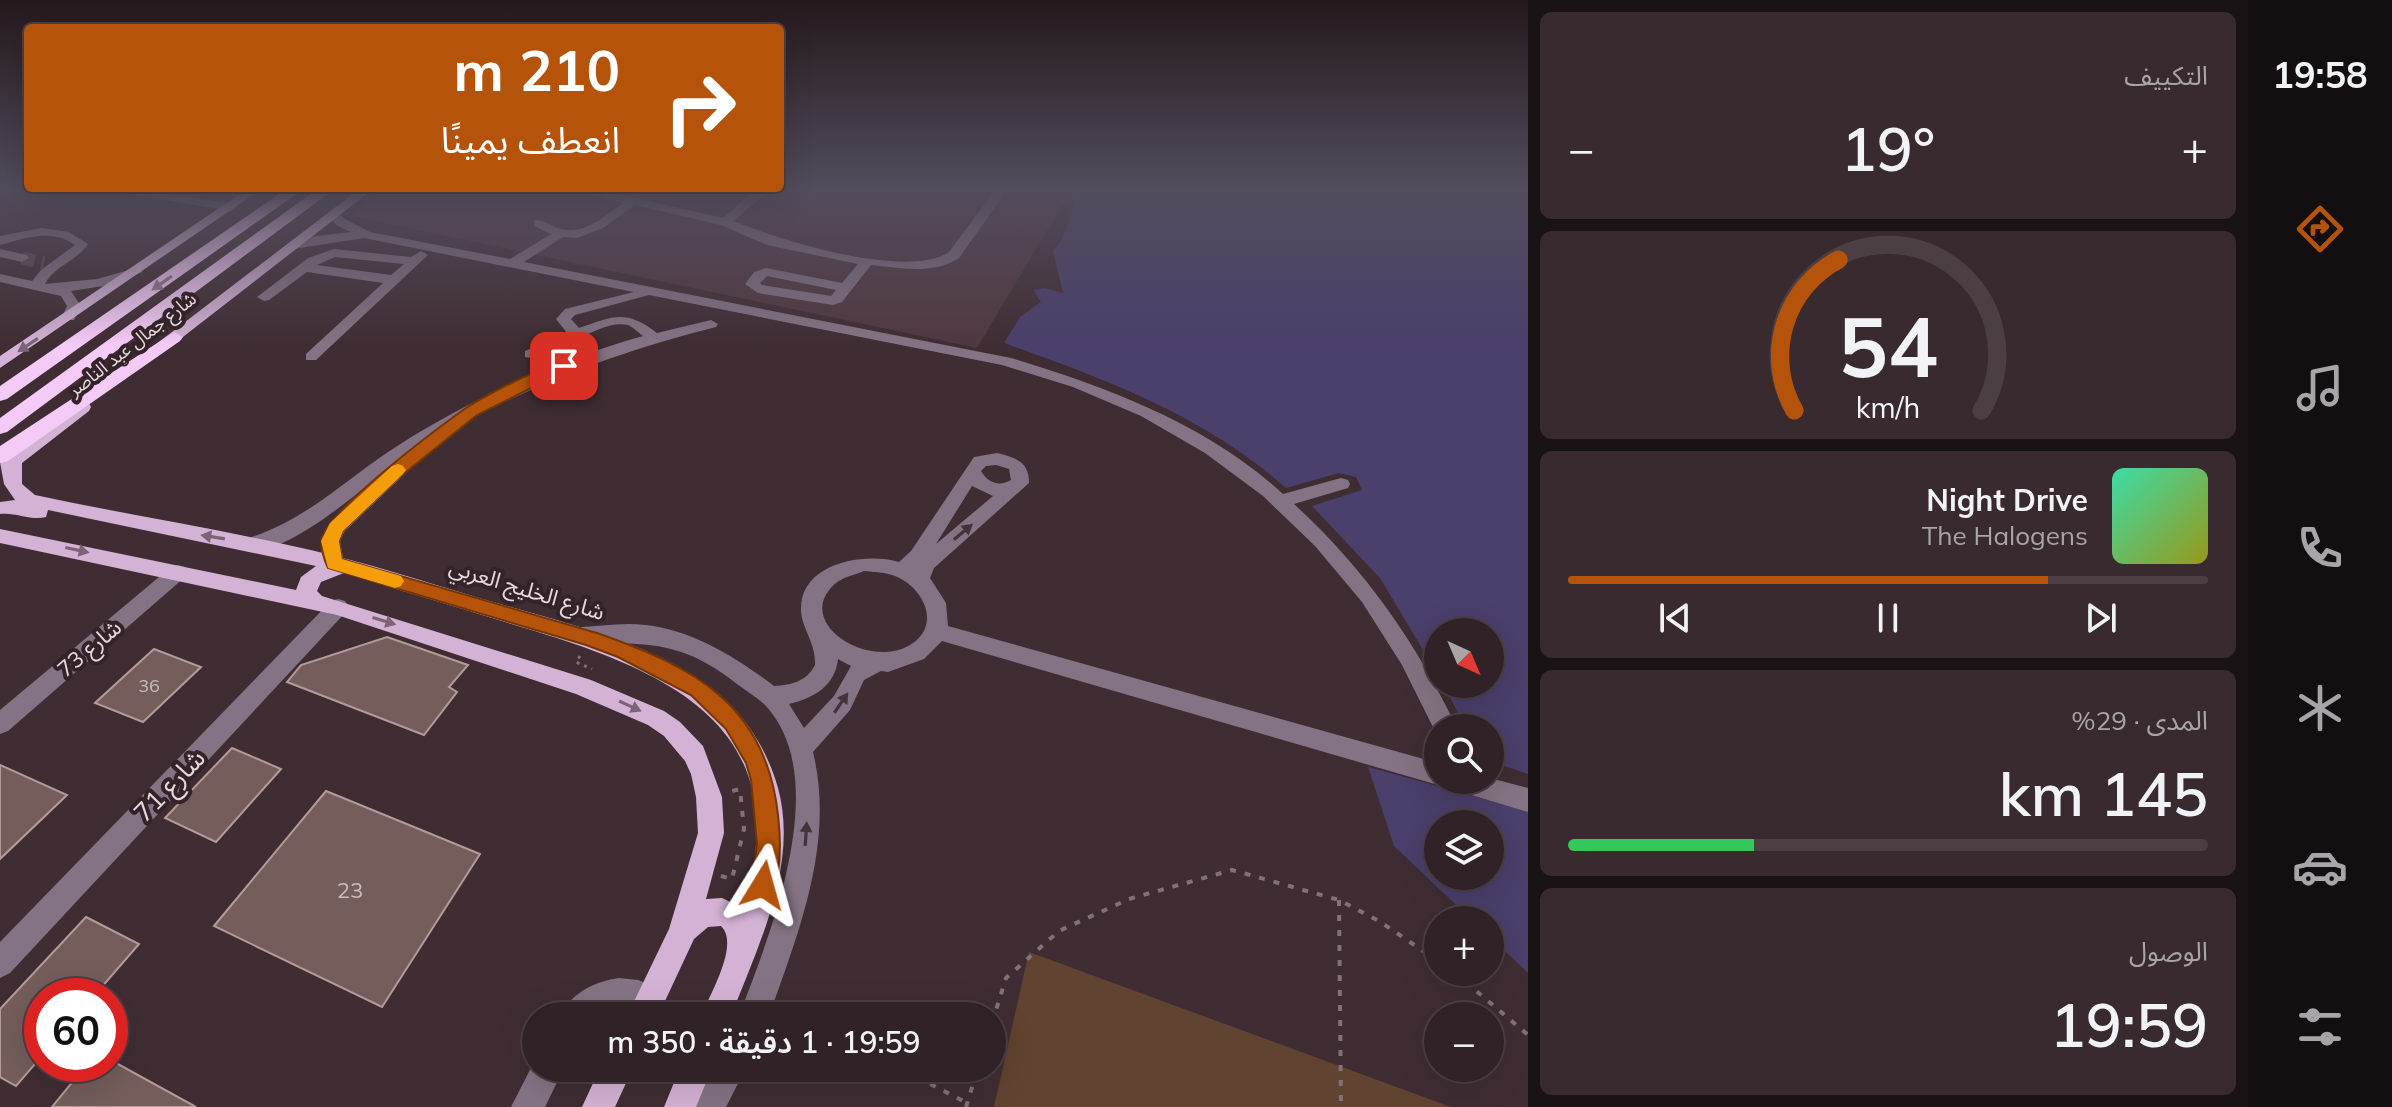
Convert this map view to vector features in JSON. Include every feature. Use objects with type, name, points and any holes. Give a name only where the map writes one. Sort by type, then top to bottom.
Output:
[{"type":"highway","name":"شارع جمال عبد الناصر","points":[[0,395],[221,242]]},
{"type":"highway","name":"شارع جمال عبد الناصر","points":[[0,428],[265,242]]},
{"type":"highway","points":[[4,463],[174,337]]},
{"type":"main road","points":[[0,363],[180,242]]},
{"type":"main road","name":"شارع جمال عبد الناصر","points":[[174,337],[299,242]]},
{"type":"main road","name":"شارع الخليج العربي","points":[[4,463],[15,492],[29,500],[173,531],[253,544],[341,565],[625,651],[699,689],[734,723],[756,760],[767,805],[769,844],[763,885],[721,1002]]},
{"type":"main road","points":[[0,508],[14,506],[128,531],[173,531]]},
{"type":"main road","points":[[0,536],[326,604]]},
{"type":"main road","points":[[341,565],[316,574],[306,589],[308,597],[583,687],[656,718],[684,742],[703,774],[709,797],[711,833],[682,933]]},
{"type":"main road","points":[[649,1002],[682,933],[692,918],[707,910],[724,912],[737,922],[743,939],[739,957]]},
{"type":"main road","points":[[598,1107],[610,1082]]},
{"type":"main road","points":[[680,1107],[690,1082]]},
{"type":"street","points":[[37,286],[48,264],[79,251],[82,244],[80,242]]},
{"type":"street","points":[[292,247],[314,242]]},
{"type":"street","points":[[402,242],[677,298],[711,324]]},
{"type":"street","points":[[513,263],[547,242]]},
{"type":"street","points":[[771,242],[842,258],[918,266],[945,261],[964,242]]},
{"type":"street","points":[[311,357],[430,247]]},
{"type":"street","points":[[0,253],[22,258]]},
{"type":"street","points":[[264,297],[320,258],[342,253],[415,261]]},
{"type":"street","points":[[838,287],[766,272],[752,284],[758,289],[820,300],[838,287],[868,260]]},
{"type":"street","points":[[304,267],[394,280]]},
{"type":"street","points":[[52,289],[98,283],[136,272]]},
{"type":"street","points":[[0,278],[66,293],[73,301],[69,317]]},
{"type":"street","points":[[576,334],[563,319],[570,312],[651,292]]},
{"type":"street","points":[[253,544],[285,535],[313,520],[395,455],[471,412],[564,366],[652,336],[727,320],[732,316],[733,309]]},
{"type":"street","points":[[680,330],[695,311],[733,309],[1005,361],[1056,374],[1147,412],[1236,464],[1281,501],[1362,583],[1424,680],[1439,714]]},
{"type":"street","points":[[530,354],[576,334],[623,321],[633,322],[652,336]]},
{"type":"street","points":[[341,565],[330,541],[336,528],[390,476],[471,412]]},
{"type":"street","points":[[980,461],[1007,461],[1020,471],[1020,483],[909,575],[918,556],[980,461]]},
{"type":"street","points":[[972,471],[974,477],[987,487],[997,490],[1014,488]]},
{"type":"street","points":[[1281,501],[1341,484]]},
{"type":"street","points":[[313,520],[336,528]]},
{"type":"street","points":[[882,565],[909,575],[937,604],[937,631],[928,644],[915,654],[897,661],[856,659],[837,651],[813,625],[810,610],[812,597],[819,584],[830,574],[854,566],[882,565]]},
{"type":"street","name":"شارع 73","points":[[0,724],[178,572]]},
{"type":"street","name":"شارع 71","points":[[0,963],[326,604]]},
{"type":"street","points":[[937,631],[1424,770]]},
{"type":"street","points":[[586,638],[644,633],[707,653],[752,678],[785,712],[803,746],[808,791],[804,854],[792,910],[759,1002]]},
{"type":"street","points":[[769,696],[786,696],[806,690],[818,680],[826,668],[828,652],[823,639]]},
{"type":"street","points":[[803,746],[842,703],[856,674],[877,662]]},
{"type":"street","points":[[1504,793],[1528,800]]},
{"type":"street","points":[[594,1002],[604,994],[620,991],[636,993],[642,1002]]},
{"type":"street","points":[[527,1107],[540,1082]]},
{"type":"street","points":[[708,1107],[722,1082]]},
{"type":"path","points":[[583,687],[595,670],[576,662],[586,638]]},
{"type":"path","points":[[999,1002],[1006,978],[1059,931],[1129,899],[1232,870],[1339,900],[1379,921],[1424,952]]},
{"type":"path","points":[[1339,900],[1341,1107]]},
{"type":"path","points":[[1470,986],[1528,1035]]},
{"type":"path","points":[[926,1082],[967,1105],[974,1082]]},
{"type":"shaded area","points":[[473,242],[1040,242],[977,348]]},
{"type":"shaded area","points":[[1060,242],[1528,242],[1528,774],[1504,766],[1504,714],[1459,714],[1450,698],[1504,698],[1504,618],[1424,618],[1424,652],[1380,578],[1312,506],[1362,490],[1356,477],[1339,473],[1286,488],[1222,440],[1188,420],[1116,386],[1004,343],[1020,317],[1041,302],[1033,290],[1045,288],[1063,293],[1053,251]]},
{"type":"shaded area","points":[[1368,767],[1424,782],[1424,794],[1466,794],[1528,811],[1528,973],[1504,950],[1504,906],[1457,906],[1440,890],[1504,890],[1504,810],[1424,810],[1424,874],[1394,846]]},
{"type":"shaded area","points":[[1029,952],[1451,1107],[994,1107],[1000,1082],[1006,1082],[1006,1054]]},
{"type":"building","points":[[387,637],[468,665],[449,687],[457,692],[424,735],[287,682],[301,665]]},
{"type":"building","points":[[154,649],[201,667],[143,722],[95,703]]},
{"type":"building","points":[[232,748],[281,769],[216,842],[165,818]]},
{"type":"building","points":[[0,765],[67,795],[0,859]]},
{"type":"building","points":[[326,791],[480,854],[382,1007],[214,926]]},
{"type":"building","points":[[86,917],[139,944],[110,978],[29,978]]},
{"type":"building","points":[[24,983],[24,1077],[16,1086],[0,1077],[0,1009]]},
{"type":"building","points":[[128,1070],[196,1107],[52,1107],[72,1082],[128,1082]]},
{"type":"tunnel","points":[[22,258],[44,263]]},
{"type":"slow traffic","points":[[395,581],[334,563],[330,541],[344,519],[398,470]]},
{"type":"route","points":[[564,366],[471,412],[390,476],[336,528],[330,541],[334,563],[625,651],[699,689],[734,723],[756,760],[763,780],[769,844],[763,885]]}]
